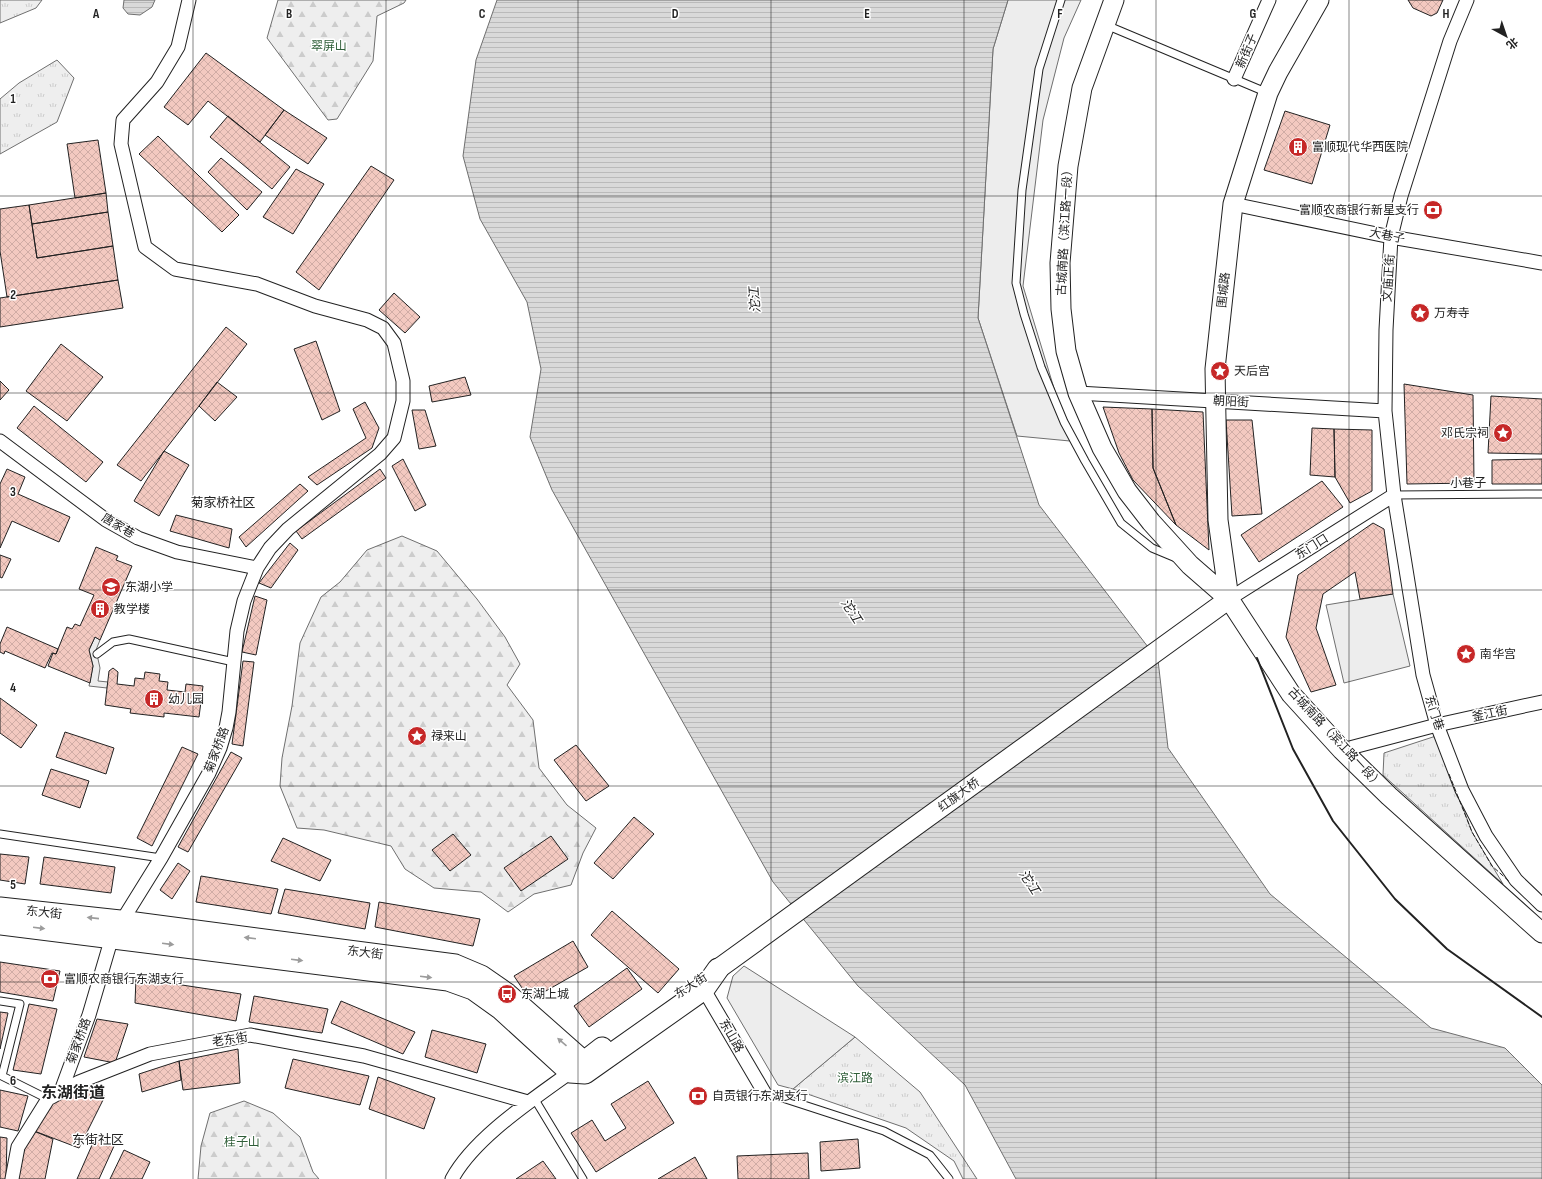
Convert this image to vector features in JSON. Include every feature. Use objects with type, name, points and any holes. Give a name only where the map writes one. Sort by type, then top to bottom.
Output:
[{"type":"main road","name":"东大街","points":[[0,908],[116,929]]},
{"type":"main road","name":"东大街","points":[[0,924],[116,929],[455,965],[481,976],[507,994],[577,1067],[701,985],[718,969]]},
{"type":"street","name":"菊家桥路","points":[[61,1091],[89,1015],[116,929],[161,858],[209,773],[220,748],[226,728],[237,630],[244,601],[257,568],[270,548],[288,528],[380,454],[394,438],[404,401],[403,380],[394,344],[383,328],[367,320],[315,306],[257,284],[175,269],[145,247],[120,144],[123,120],[157,82],[178,47],[189,0]]},
{"type":"street","name":"古城南路（滨江路一段）","points":[[1114,0],[1082,88],[1068,166],[1060,263],[1062,323],[1066,351],[1078,393],[1102,448],[1127,491],[1151,522],[1190,565],[1229,599],[1291,694],[1342,750],[1389,796],[1542,933]]},
{"type":"street","name":"新街子","points":[[1234,79],[1269,0]]},
{"type":"street","name":"围城路","points":[[1229,599],[1218,520],[1215,369],[1233,204],[1268,93],[1278,72],[1319,0]]},
{"type":"street","name":"文庙正街","points":[[1394,495],[1385,411],[1385,337],[1391,237],[1401,196],[1450,40],[1467,0]]},
{"type":"street","name":"大巷子","points":[[1233,204],[1391,237],[1542,263]]},
{"type":"street","name":"朝阳街","points":[[1078,393],[1385,411]]},
{"type":"street","name":"唐家巷","points":[[0,441],[106,520],[138,538],[177,552],[257,568]]},
{"type":"street","name":"东门口","points":[[1229,599],[1394,495]]},
{"type":"street","name":"东门巷","points":[[1394,495],[1423,676],[1437,725],[1462,790],[1486,836],[1516,880],[1542,905]]},
{"type":"street","name":"红旗大桥","points":[[718,969],[1229,599]]},
{"type":"street","name":"釜江街","points":[[1342,750],[1437,725],[1542,702]]},
{"type":"street","name":"东山路","points":[[701,985],[764,1092]]},
{"type":"street","name":"老东街","points":[[12,1179],[18,1147],[48,1099],[61,1091],[79,1082],[150,1054],[250,1035],[364,1056],[531,1100]]},
{"type":"street","points":[[452,1179],[460,1164],[480,1144],[531,1100],[577,1067]]},
{"type":"lane","points":[[1061,0],[1039,69],[1022,190],[1016,283],[1041,367],[1064,422],[1084,461],[1121,523],[1152,548],[1190,565]]},
{"type":"lane","points":[[1104,24],[1268,93]]},
{"type":"lane","name":"小巷子","points":[[1394,495],[1542,494]]},
{"type":"lane","points":[[97,654],[113,642],[129,639],[234,662]]},
{"type":"lane","points":[[0,834],[161,858]]},
{"type":"lane","points":[[0,1001],[20,1004],[2,1076],[48,1099]]},
{"type":"lane","points":[[764,1092],[884,1131],[930,1155],[950,1179]]},
{"type":"lane","points":[[531,1100],[583,1179]]},
{"type":"green space","points":[[0,0],[42,0],[36,8],[0,23]]},
{"type":"green space","name":"翠屏山","points":[[278,0],[406,0],[404,3],[377,16],[373,61],[337,119],[328,120],[267,38]]},
{"type":"green space","points":[[57,60],[74,78],[57,122],[0,154],[0,99],[19,83]]},
{"type":"green space","points":[[402,536],[437,551],[477,599],[505,637],[520,664],[507,685],[533,720],[539,768],[567,805],[596,828],[583,853],[571,885],[534,894],[508,912],[481,892],[434,888],[405,869],[391,846],[324,830],[297,828],[280,786],[282,758],[292,706],[300,643],[321,597],[340,582],[367,550]]},
{"type":"green space","points":[[1436,736],[1472,832],[1503,884],[1383,775],[1384,753]]},
{"type":"green space","name":"滨江路","points":[[855,1037],[920,1092],[977,1179],[963,1179],[954,1161],[906,1128],[793,1089]]},
{"type":"green space","name":"桂子山","points":[[244,1101],[273,1113],[300,1137],[313,1172],[319,1179],[198,1179],[201,1146],[210,1113]]},
{"type":"shaded area","points":[[1008,0],[1081,0],[1064,38],[1043,120],[1023,286],[1070,441],[1017,436],[978,318],[993,49]]},
{"type":"shaded area","points":[[1393,594],[1410,666],[1344,683],[1326,605]]},
{"type":"shaded area","points":[[95,637],[100,640],[96,650],[100,668],[98,681],[108,682],[107,688],[89,686],[93,666],[89,650]]},
{"type":"shaded area","points":[[744,966],[855,1037],[793,1089],[778,1085],[727,998],[733,976]]},
{"type":"water","points":[[124,0],[155,0],[152,7],[140,15],[128,14],[123,8]]},
{"type":"water","name":"沱江","points":[[497,0],[1008,0],[993,49],[978,318],[1039,505],[1158,660],[1168,748],[1270,894],[1431,1028],[1505,1048],[1542,1085],[1542,1179],[1016,1179],[965,1085],[858,986],[773,882],[552,490],[530,437],[541,369],[527,302],[480,219],[463,156],[476,60]]},
{"type":"building","points":[[1408,0],[1443,0],[1437,13],[1431,16],[1413,8]]},
{"type":"building","points":[[206,53],[284,110],[260,142],[208,101],[188,125],[164,107]]},
{"type":"building","points":[[284,110],[327,138],[308,164],[265,135]]},
{"type":"building","name":"富顺现代华西医院","points":[[1285,111],[1330,125],[1312,184],[1264,170]]},
{"type":"building","points":[[228,116],[290,167],[272,189],[210,137]]},
{"type":"building","points":[[158,136],[239,215],[222,232],[139,154]]},
{"type":"building","points":[[98,140],[106,193],[75,198],[67,144]]},
{"type":"building","points":[[221,158],[262,192],[247,210],[208,172]]},
{"type":"building","points":[[371,166],[394,180],[319,290],[296,272]]},
{"type":"building","points":[[296,169],[324,184],[293,234],[263,217]]},
{"type":"building","points":[[106,193],[108,212],[32,224],[29,205]]},
{"type":"building","points":[[29,205],[37,258],[113,246],[118,280],[7,297],[0,251],[0,209]]},
{"type":"building","points":[[108,212],[113,246],[37,258],[32,224]]},
{"type":"building","points":[[118,280],[123,308],[0,327],[0,298]]},
{"type":"building","points":[[394,293],[420,317],[405,333],[379,310]]},
{"type":"building","points":[[226,327],[247,344],[141,481],[117,465]]},
{"type":"building","points":[[316,341],[340,411],[322,420],[294,349]]},
{"type":"building","points":[[61,344],[103,377],[67,421],[26,391]]},
{"type":"building","points":[[465,377],[471,395],[432,402],[429,386]]},
{"type":"building","points":[[0,381],[9,390],[0,400]]},
{"type":"building","points":[[217,382],[237,397],[215,421],[199,406]]},
{"type":"building","points":[[1404,384],[1473,395],[1474,483],[1407,484]]},
{"type":"building","points":[[1491,396],[1542,399],[1542,454],[1488,453]]},
{"type":"building","points":[[365,402],[379,428],[372,448],[317,485],[308,477],[366,438],[353,409]]},
{"type":"building","points":[[34,406],[103,462],[86,482],[17,428]]},
{"type":"building","points":[[1103,407],[1152,409],[1153,468],[1176,525],[1133,480],[1119,453]]},
{"type":"building","points":[[1152,409],[1203,412],[1209,550],[1176,525],[1153,468]]},
{"type":"building","points":[[412,410],[425,410],[436,446],[419,449]]},
{"type":"building","points":[[1226,420],[1252,420],[1262,514],[1232,516]]},
{"type":"building","points":[[1312,428],[1334,429],[1335,477],[1310,475]]},
{"type":"building","points":[[1334,429],[1372,430],[1372,491],[1350,503],[1335,477]]},
{"type":"building","points":[[164,451],[189,465],[159,516],[134,501]]},
{"type":"building","points":[[403,459],[426,505],[415,511],[392,466]]},
{"type":"building","points":[[1542,459],[1542,484],[1492,484],[1492,460]]},
{"type":"building","points":[[7,469],[25,477],[18,494],[70,517],[59,542],[12,521],[0,548],[0,484]]},
{"type":"building","points":[[380,469],[386,478],[302,539],[296,531]]},
{"type":"building","points":[[1322,481],[1343,507],[1259,562],[1241,535]]},
{"type":"building","points":[[300,484],[308,491],[246,547],[239,537]]},
{"type":"building","points":[[176,515],[232,529],[229,548],[170,531]]},
{"type":"building","points":[[1373,523],[1384,529],[1393,594],[1360,599],[1355,572],[1323,594],[1316,628],[1336,685],[1311,692],[1286,637],[1298,575]]},
{"type":"building","points":[[290,543],[298,550],[271,588],[259,583]]},
{"type":"building","name":"教学楼","points":[[96,547],[118,556],[116,560],[132,566],[100,640],[95,637],[89,650],[93,666],[90,683],[48,666],[53,653],[56,654],[67,627],[72,629],[75,624],[80,626],[94,595],[79,589]]},
{"type":"building","points":[[0,555],[11,559],[2,578],[0,577]]},
{"type":"building","points":[[255,596],[267,600],[256,655],[242,652]]},
{"type":"building","points":[[7,627],[58,649],[56,654],[52,653],[45,668],[5,651],[4,654],[0,652],[0,644]]},
{"type":"building","points":[[243,661],[254,662],[243,746],[232,744]]},
{"type":"building","name":"幼儿园","points":[[113,668],[118,672],[117,684],[134,686],[135,678],[144,679],[145,672],[160,674],[159,681],[168,682],[167,690],[185,692],[186,684],[203,686],[199,717],[164,713],[164,717],[130,713],[131,709],[105,705],[109,671]]},
{"type":"building","points":[[0,698],[37,725],[21,748],[0,733]]},
{"type":"building","points":[[65,732],[114,748],[106,774],[56,757]]},
{"type":"building","points":[[576,745],[609,786],[586,801],[554,760]]},
{"type":"building","points":[[182,747],[198,754],[152,846],[137,838]]},
{"type":"building","points":[[231,752],[242,758],[188,852],[178,847]]},
{"type":"building","points":[[51,769],[89,781],[80,808],[42,795]]},
{"type":"building","points":[[634,817],[654,834],[613,879],[594,863]]},
{"type":"building","points":[[453,834],[471,855],[450,871],[432,850]]},
{"type":"building","points":[[551,836],[568,859],[521,891],[504,868]]},
{"type":"building","points":[[283,838],[331,860],[320,881],[271,861]]},
{"type":"building","points":[[0,854],[29,857],[25,884],[0,880]]},
{"type":"building","points":[[44,857],[115,867],[111,893],[40,884]]},
{"type":"building","points":[[178,863],[190,871],[172,899],[160,890]]},
{"type":"building","points":[[201,876],[278,889],[271,914],[196,902]]},
{"type":"building","points":[[285,889],[370,903],[365,929],[278,913]]},
{"type":"building","points":[[379,902],[480,919],[473,946],[375,927]]},
{"type":"building","points":[[612,911],[679,969],[658,993],[591,935]]},
{"type":"building","points":[[573,941],[588,967],[530,1000],[514,976]]},
{"type":"building","points":[[0,962],[60,971],[53,1001],[0,992]]},
{"type":"building","points":[[627,968],[642,989],[589,1027],[574,1006]]},
{"type":"building","points":[[136,978],[241,994],[236,1021],[135,1003]]},
{"type":"building","points":[[254,996],[328,1009],[322,1033],[249,1022]]},
{"type":"building","points":[[341,1001],[415,1032],[403,1054],[331,1023]]},
{"type":"building","points":[[29,1004],[57,1009],[41,1074],[13,1070]]},
{"type":"building","points":[[0,1012],[8,1013],[0,1049]]},
{"type":"building","points":[[97,1019],[128,1024],[115,1063],[84,1057]]},
{"type":"building","points":[[432,1030],[486,1044],[477,1073],[425,1057]]},
{"type":"building","points":[[238,1049],[240,1083],[183,1090],[179,1061]]},
{"type":"building","points":[[293,1059],[369,1076],[360,1105],[285,1088]]},
{"type":"building","points":[[179,1061],[181,1080],[142,1092],[139,1074]]},
{"type":"building","points":[[378,1077],[435,1098],[424,1129],[369,1109]]},
{"type":"building","points":[[648,1081],[674,1123],[596,1172],[571,1133],[592,1120],[605,1141],[626,1128],[611,1104]]},
{"type":"building","points":[[79,1082],[105,1096],[79,1148],[29,1129],[44,1105]]},
{"type":"building","points":[[0,1090],[28,1096],[18,1131],[0,1127]]},
{"type":"building","points":[[29,1129],[53,1139],[45,1179],[17,1179]]},
{"type":"building","points":[[96,1136],[114,1146],[99,1179],[77,1179]]},
{"type":"building","points":[[0,1137],[7,1138],[6,1179],[0,1179]]},
{"type":"building","points":[[858,1139],[860,1168],[821,1171],[820,1142]]},
{"type":"building","points":[[124,1150],[150,1162],[142,1179],[110,1179]]},
{"type":"building","points":[[808,1153],[809,1179],[738,1179],[737,1156]]},
{"type":"building","points":[[695,1157],[707,1179],[658,1179]]},
{"type":"building","points":[[543,1161],[556,1179],[516,1179]]},
{"type":"fence","points":[[1449,774],[1472,832],[1492,866],[1510,882]]},
{"type":"wall","points":[[1257,658],[1293,749],[1333,821],[1395,899],[1447,949],[1542,1017]]},
{"type":"place","name":"富顺现代华西医院","points":[[1298,147]]},
{"type":"place","name":"富顺农商银行新星支行","points":[[1433,210]]},
{"type":"place","name":"万寿寺","points":[[1420,313]]},
{"type":"place","name":"天后宫","points":[[1220,371]]},
{"type":"place","name":"邓氏宗祠","points":[[1503,433]]},
{"type":"place","name":"东湖小学","points":[[111,587]]},
{"type":"place","name":"教学楼","points":[[100,609]]},
{"type":"place","name":"南华宫","points":[[1466,654]]},
{"type":"place","name":"幼儿园","points":[[154,699]]},
{"type":"place","name":"禄来山","points":[[417,736]]},
{"type":"place","name":"富顺农商银行东湖支行","points":[[50,979]]},
{"type":"place","name":"东湖上城","points":[[507,994]]},
{"type":"place","name":"自贡银行东湖支行","points":[[698,1096]]},
{"type":"district","name":"菊家桥社区","points":[[223,503]]},
{"type":"district","name":"东湖街道","points":[[73,1093]]},
{"type":"district","name":"东街社区","points":[[98,1140]]}]
